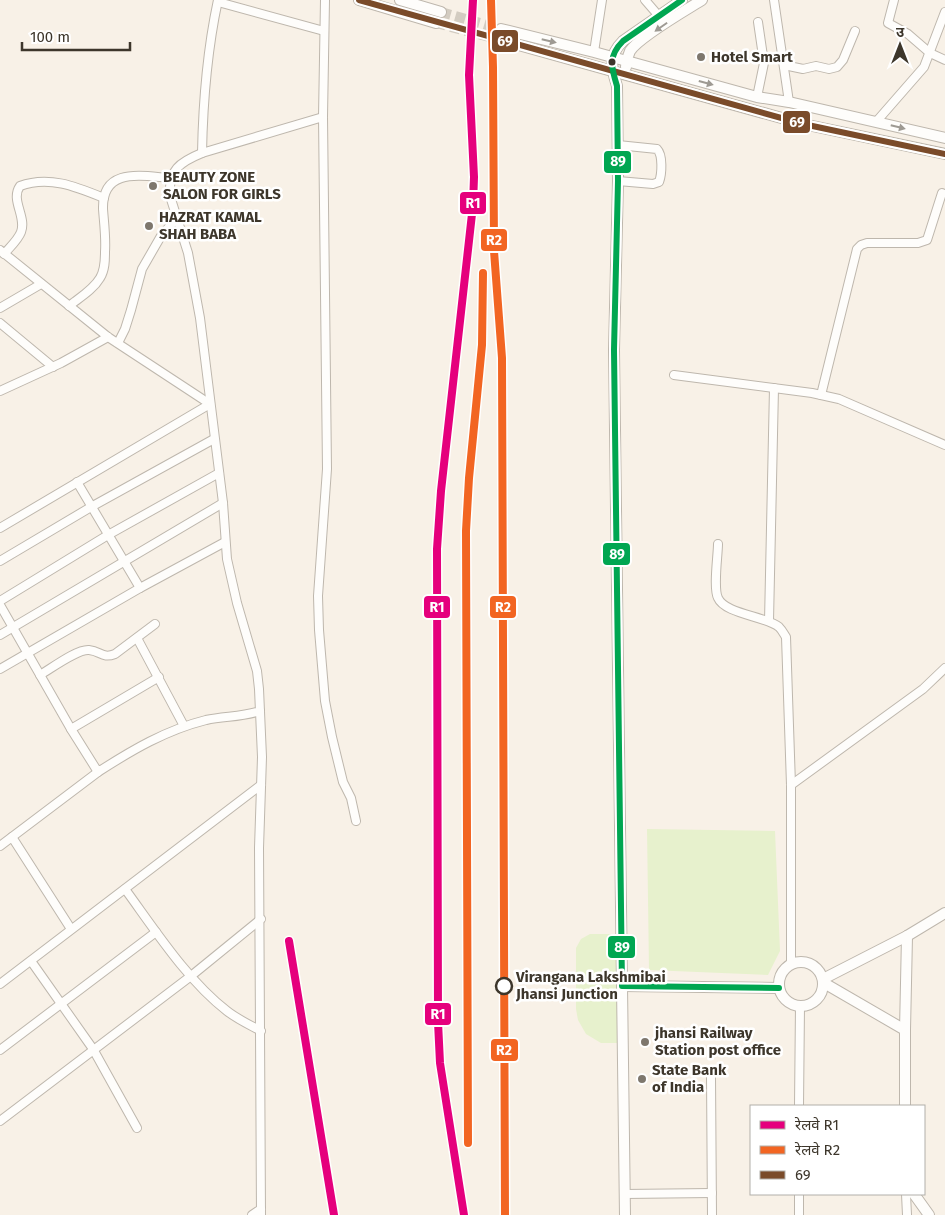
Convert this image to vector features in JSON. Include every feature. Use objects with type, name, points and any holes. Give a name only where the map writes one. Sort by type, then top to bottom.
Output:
[{"type":"street","points":[[325,0],[327,470],[318,596],[319,630],[325,701],[341,774],[351,798],[356,821]]},
{"type":"street","points":[[359,0],[436,22]]},
{"type":"street","points":[[400,0],[441,12]]},
{"type":"street","points":[[594,52],[602,0]]},
{"type":"street","points":[[645,0],[658,16]]},
{"type":"street","points":[[624,1215],[614,350],[618,145],[617,86],[612,71],[612,58],[616,48],[623,41],[682,0]]},
{"type":"street","points":[[617,86],[624,74],[630,52],[641,41],[702,0]]},
{"type":"street","points":[[774,0],[789,102]]},
{"type":"street","points":[[894,0],[888,23],[908,34],[930,53],[945,60]]},
{"type":"street","points":[[202,153],[205,73],[218,1],[324,31]]},
{"type":"street","points":[[876,122],[917,76],[930,53],[945,12]]},
{"type":"street","points":[[757,97],[764,63],[758,22]]},
{"type":"street","points":[[784,65],[804,69],[816,66],[837,67],[844,60],[855,31]]},
{"type":"street","points":[[945,138],[789,102],[757,97],[594,52],[501,35],[612,71],[803,124],[945,154]]},
{"type":"street","points":[[252,1215],[261,1212],[261,785],[260,711],[257,671],[237,603],[225,542],[223,503],[195,287],[188,253],[170,196],[170,178],[174,170],[188,158],[324,117]]},
{"type":"street","points":[[618,145],[657,149],[661,155],[661,178],[659,182],[653,184],[618,181]]},
{"type":"street","points":[[68,306],[93,287],[101,277],[105,263],[104,198],[107,187],[118,179],[138,176],[170,178]]},
{"type":"street","points":[[104,198],[57,182],[39,182],[20,186],[16,191],[16,198],[23,224],[22,231],[2,252],[108,337],[210,404]]},
{"type":"street","points":[[821,395],[857,249],[861,245],[867,244],[918,243],[927,240],[942,193]]},
{"type":"street","points":[[177,206],[188,238]]},
{"type":"street","points":[[118,343],[132,310],[137,284],[145,262],[161,236],[177,218]]},
{"type":"street","points":[[0,308],[41,284]]},
{"type":"street","points":[[0,323],[52,367]]},
{"type":"street","points":[[0,391],[52,367],[108,337]]},
{"type":"street","points":[[674,375],[840,399],[945,445]]},
{"type":"street","points":[[769,621],[774,388]]},
{"type":"street","points":[[0,528],[210,404]]},
{"type":"street","points":[[0,561],[91,507],[214,439]]},
{"type":"street","points":[[0,601],[108,535],[219,473]]},
{"type":"street","points":[[77,482],[140,588]]},
{"type":"street","points":[[0,634],[223,503]]},
{"type":"street","points":[[0,669],[140,588],[225,542]]},
{"type":"street","points":[[718,544],[717,597],[722,603],[734,610],[769,621],[780,628],[786,637],[788,649],[791,785],[791,963]]},
{"type":"street","points":[[0,605],[71,730],[98,772]]},
{"type":"street","points":[[40,675],[80,652],[88,650],[108,657],[115,654],[155,624]]},
{"type":"street","points":[[137,638],[184,726]]},
{"type":"street","points":[[791,785],[923,689],[945,668]]},
{"type":"street","points":[[71,730],[159,677]]},
{"type":"street","points":[[0,846],[98,772],[158,736],[184,726],[208,720],[260,711]]},
{"type":"street","points":[[0,984],[261,785]]},
{"type":"street","points":[[12,837],[71,929]]},
{"type":"street","points":[[126,889],[156,932],[191,976],[212,998],[229,1012],[260,1031]]},
{"type":"street","points":[[823,981],[907,936],[945,913]]},
{"type":"street","points":[[0,1120],[191,976],[260,919]]},
{"type":"street","points":[[0,1050],[156,932]]},
{"type":"street","points":[[905,1105],[907,936]]},
{"type":"street","points":[[30,961],[93,1049],[137,1128]]},
{"type":"street","points":[[807,962],[820,971],[823,981],[819,997],[807,1006],[800,1006],[786,1001],[779,988],[781,974],[791,963],[807,962]]},
{"type":"street","points":[[823,981],[906,1030]]},
{"type":"street","points":[[622,986],[779,988]]},
{"type":"street","points":[[799,1105],[800,1006]]},
{"type":"street","points":[[711,1077],[712,1215]]},
{"type":"street","points":[[624,1194],[712,1193]]},
{"type":"street","points":[[799,1195],[799,1215]]},
{"type":"street","points":[[906,1195],[907,1215]]},
{"type":"street","points":[[915,1195],[929,1215]]},
{"type":"green space","points":[[647,829],[775,831],[780,951],[768,975],[649,970]]},
{"type":"green space","points":[[590,934],[611,934],[617,938],[619,1043],[601,1043],[586,1034],[578,1020],[576,1009],[576,948],[581,939]]},
{"type":"tunnel","points":[[441,12],[501,29]]},
{"type":"tunnel","points":[[436,23],[501,40]]},
{"type":"railway","points":[[464,1215],[440,1063],[438,1022],[437,549],[441,491],[473,205],[474,177],[469,75],[473,0]]},
{"type":"railway","points":[[491,0],[493,131]]},
{"type":"railway","points":[[502,358],[505,1215]]},
{"type":"railway","points":[[289,941],[334,1215]]},
{"type":"rail line","name":"R1","points":[[464,1215],[440,1063],[438,1022],[437,549],[441,491],[473,205],[474,177],[469,75],[473,0]]},
{"type":"rail line","name":"R2","points":[[491,0],[494,251],[502,358],[505,1215]]},
{"type":"rail line","name":"R2","points":[[468,1143],[466,531],[469,478],[482,345],[483,273]]},
{"type":"rail line","name":"R1","points":[[289,941],[334,1215]]},
{"type":"transit line","name":"69","points":[[359,0],[803,124],[945,154]]},
{"type":"transit line","name":"89","points":[[682,0],[623,41],[618,46],[612,62],[617,86],[618,181],[614,350],[622,986],[779,988]]},
{"type":"place","name":"Hotel Smart","points":[[701,57]]},
{"type":"place","name":"BEAUTY ZONE SALON FOR GIRLS","points":[[153,186]]},
{"type":"place","name":"HAZRAT KAMAL SHAH BABA","points":[[149,226]]},
{"type":"place","name":"Virangana Lakshmibai Jhansi Junction","points":[[504,986]]},
{"type":"place","name":"jhansi Railway Station post office","points":[[645,1042]]},
{"type":"place","name":"State Bank of India","points":[[642,1079]]}]
